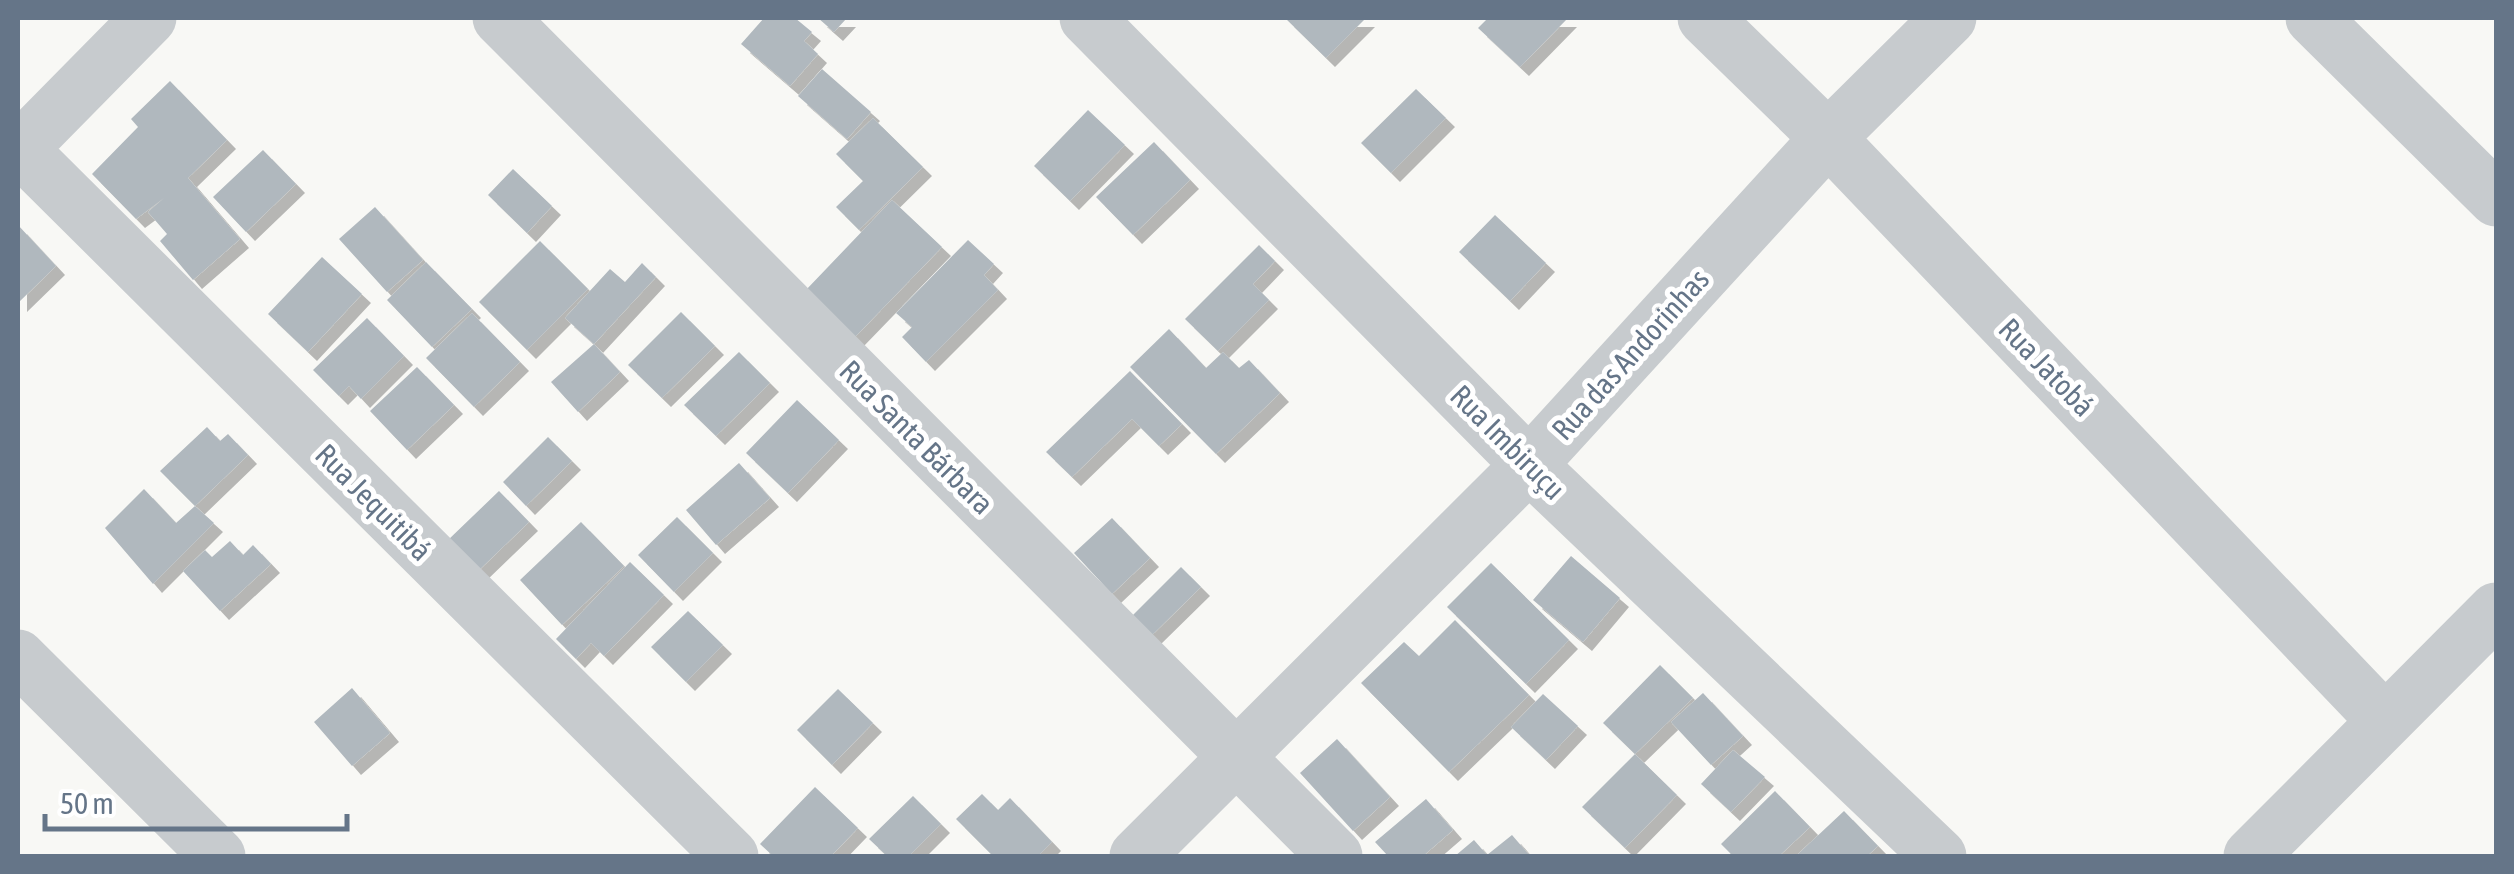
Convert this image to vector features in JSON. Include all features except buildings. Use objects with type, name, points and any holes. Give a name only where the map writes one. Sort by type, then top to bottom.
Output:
[{"type":"street","points":[[18,149],[149,18]]},
{"type":"street","name":"Rua Santa Bárbara","points":[[500,18],[1335,856]]},
{"type":"street","name":"Rua Imbiruçu","points":[[1086,18],[1529,465],[1938,856]]},
{"type":"street","name":"Rua Jatobá","points":[[1705,18],[1828,138],[2384,720]]},
{"type":"street","name":"Rua das Andorinhas","points":[[1138,856],[1529,465],[1828,138],[1949,18]]},
{"type":"street","points":[[2313,18],[2496,199]]},
{"type":"street","name":"Rua Jequitibá","points":[[18,149],[732,856]]},
{"type":"street","points":[[2251,856],[2496,610]]},
{"type":"street","points":[[18,657],[218,856]]}]
